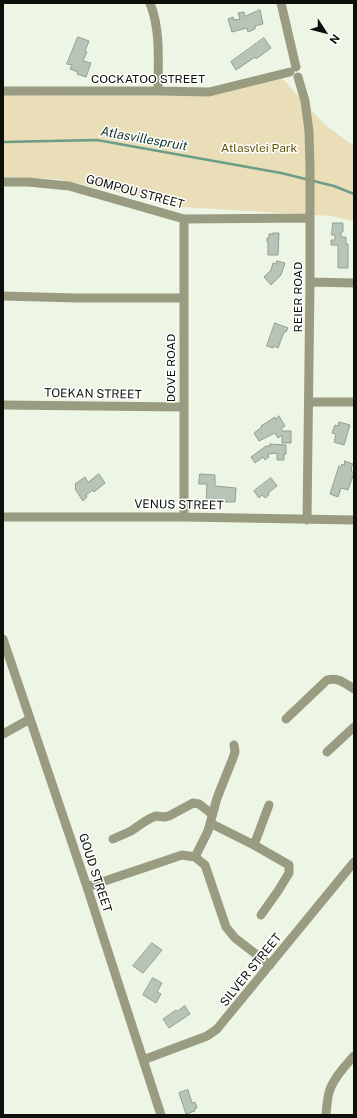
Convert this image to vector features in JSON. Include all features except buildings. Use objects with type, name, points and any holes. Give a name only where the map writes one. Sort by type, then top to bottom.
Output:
[{"type":"street","points":[[150,3],[157,33],[158,91]]},
{"type":"street","name":"REIER ROAD","points":[[280,3],[294,72],[305,101],[309,132],[310,282],[307,520]]},
{"type":"street","name":"COCKATOO STREET","points":[[3,91],[209,92],[294,72]]},
{"type":"street","name":"GOMPOU STREET","points":[[3,182],[28,182],[69,186],[184,218],[310,218]]},
{"type":"street","name":"DOVE ROAD","points":[[184,218],[184,517]]},
{"type":"street","points":[[310,282],[354,283]]},
{"type":"street","points":[[3,296],[183,298]]},
{"type":"street","points":[[309,402],[354,402]]},
{"type":"street","name":"TOEKAN STREET","points":[[3,405],[184,407]]},
{"type":"street","name":"VENUS STREET","points":[[3,517],[184,517],[354,520]]},
{"type":"street","name":"GOUD STREET","points":[[3,639],[87,887],[161,1115]]},
{"type":"street","points":[[286,719],[327,680],[334,679],[342,681],[354,689]]},
{"type":"street","points":[[3,734],[30,719]]},
{"type":"street","points":[[327,752],[354,727]]},
{"type":"street","points":[[195,857],[208,832],[217,798],[235,752],[234,745]]},
{"type":"street","points":[[113,839],[131,831],[151,818],[156,816],[169,816],[193,802],[199,804],[211,818],[289,866],[289,873],[261,915]]},
{"type":"street","points":[[254,845],[269,805]]},
{"type":"street","points":[[87,887],[182,855],[195,857],[205,865],[208,871],[226,927],[235,938],[270,966]]},
{"type":"street","name":"SILVER STREET","points":[[143,1060],[207,1036],[218,1029],[354,862]]},
{"type":"street","points":[[326,1115],[329,1093],[334,1080],[354,1056]]},
{"type":"green space","name":"Atlasvlei Park","points":[[282,78],[325,125],[354,146],[354,221],[331,216],[183,207],[58,179],[3,177],[3,95],[205,96]]},
{"type":"waterway","name":"Atlasvillespruit","points":[[3,142],[97,140],[281,173],[334,186],[354,194]]}]
